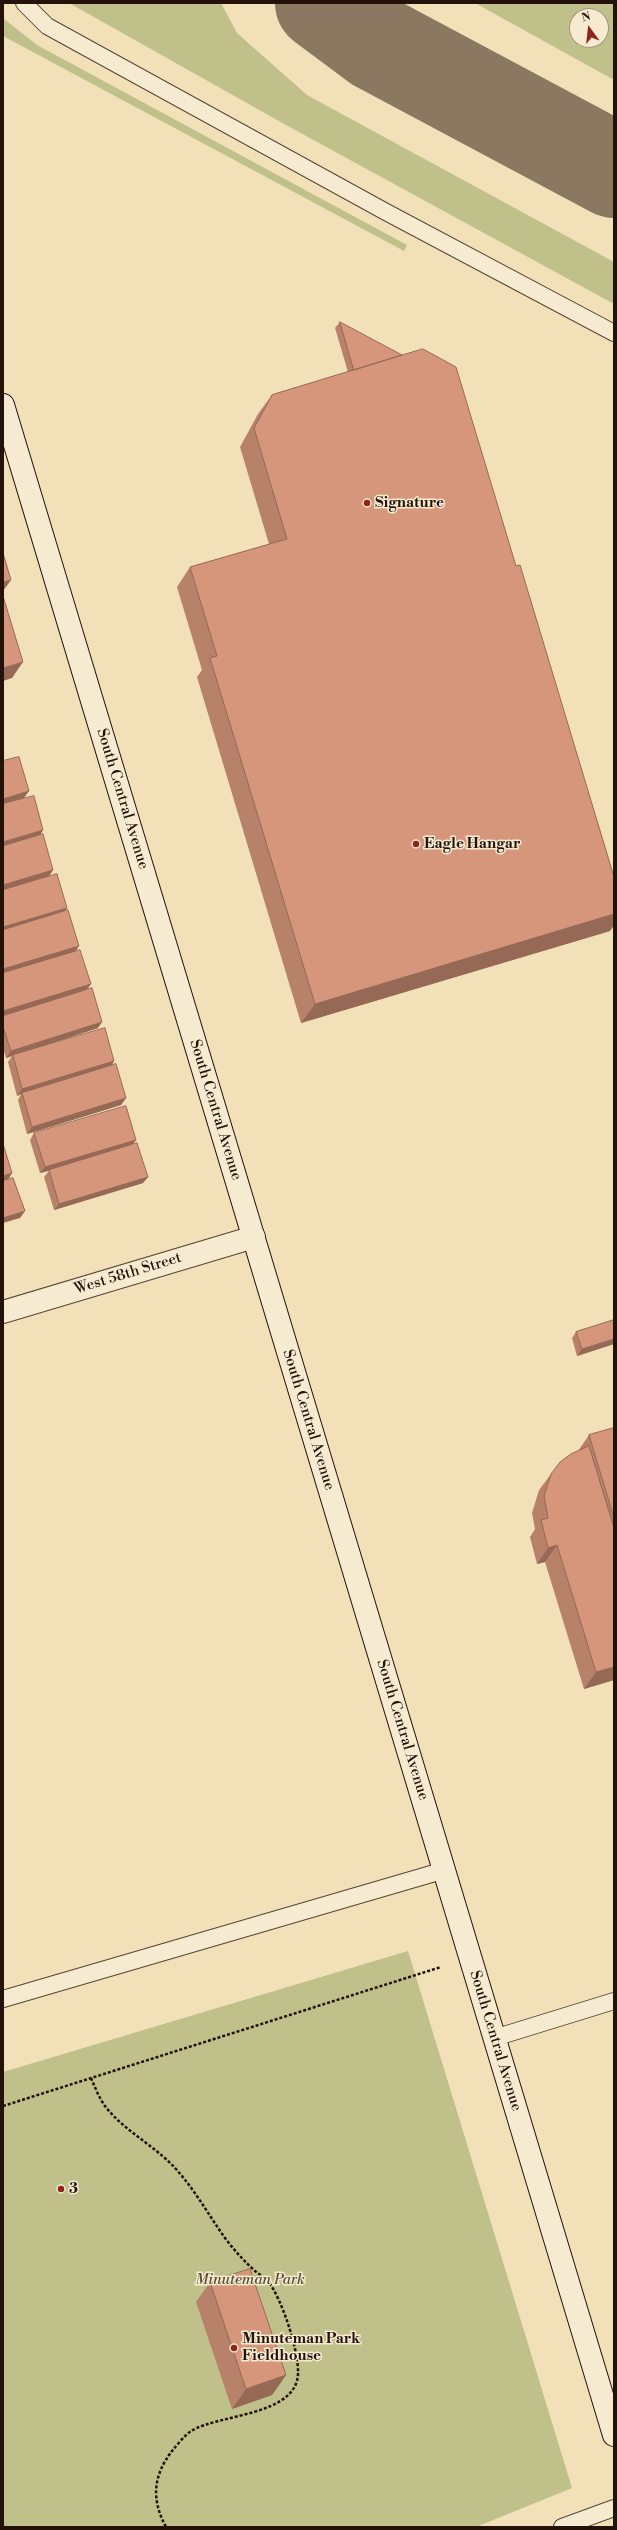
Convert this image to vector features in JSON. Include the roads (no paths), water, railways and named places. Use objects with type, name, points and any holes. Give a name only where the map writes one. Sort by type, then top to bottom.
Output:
[{"type":"main road","name":"South Central Avenue","points":[[3,405],[614,2435]]},
{"type":"main road","name":"West 58th Street","points":[[3,1312],[254,1237]]},
{"type":"lane","points":[[24,3],[47,26],[386,212],[614,333]]},
{"type":"lane","points":[[3,1999],[444,1870]]},
{"type":"lane","points":[[494,2038],[614,2001]]},
{"type":"lane","points":[[562,2527],[614,2508]]},
{"type":"place","name":"Signature","points":[[367,503]]},
{"type":"place","name":"Eagle Hangar","points":[[416,844]]},
{"type":"place","name":"3","points":[[61,2189]]},
{"type":"place","name":"Minuteman Park Fieldhouse","points":[[234,2348]]},
{"type":"park label","name":"Minuteman Park","points":[[250,2280]]}]
